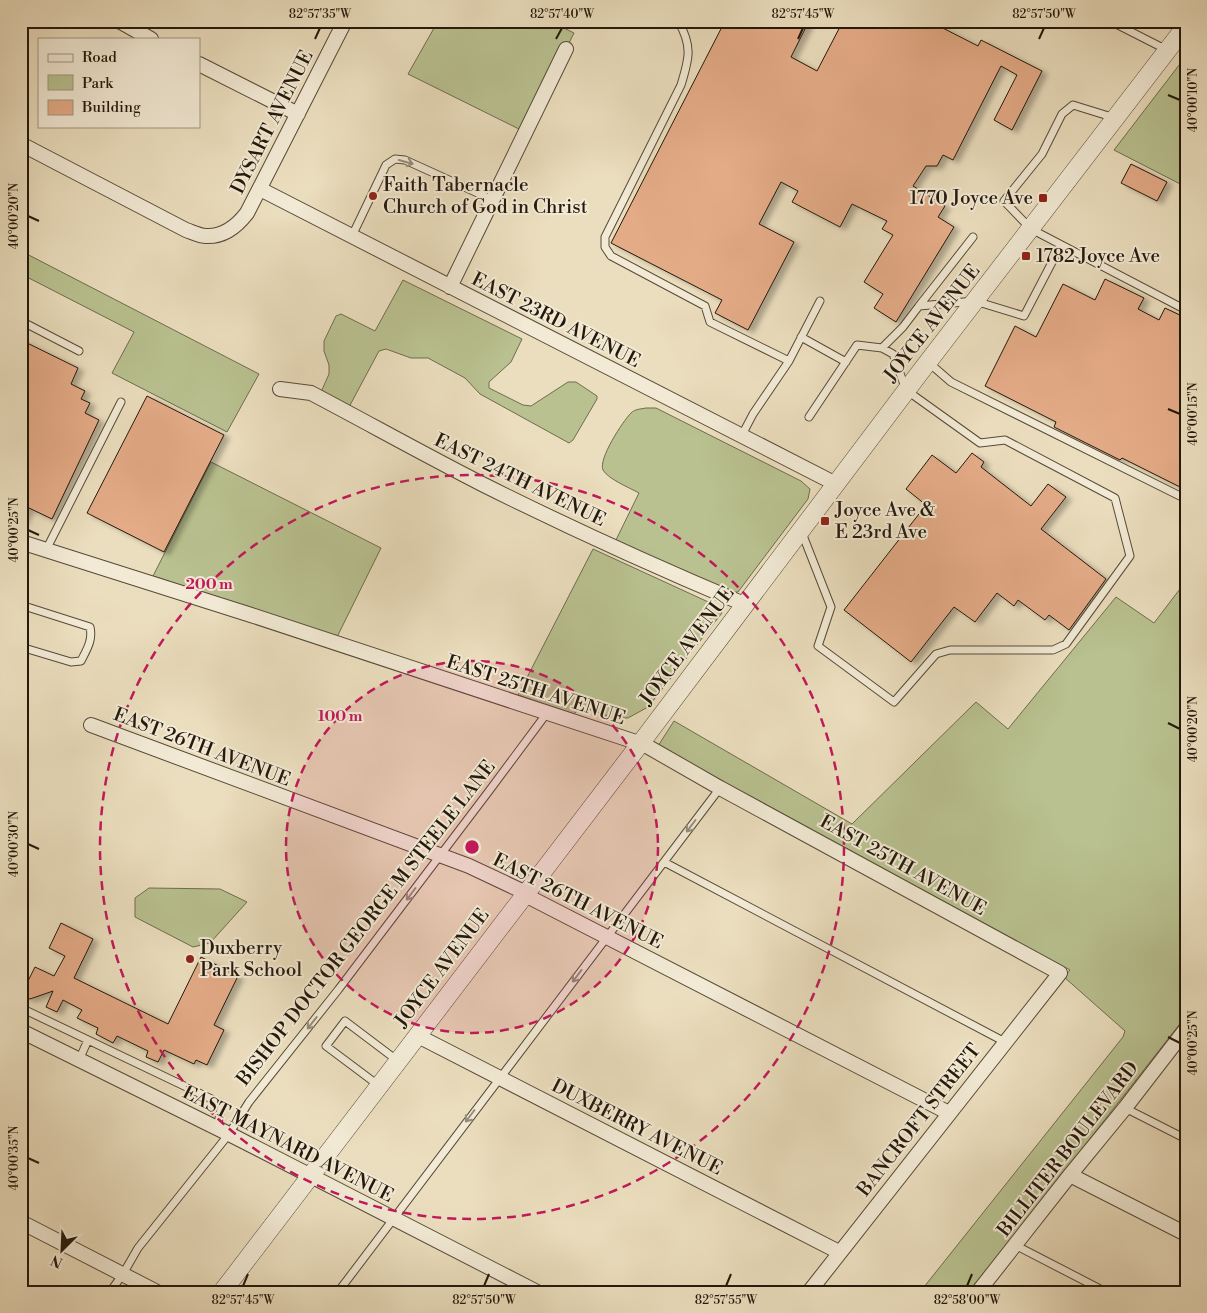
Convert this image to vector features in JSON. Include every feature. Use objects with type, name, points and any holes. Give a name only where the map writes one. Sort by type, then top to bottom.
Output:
[{"type":"street","points":[[119,21],[149,38]]},
{"type":"street","name":"DYSART AVENUE","points":[[21,144],[186,230],[205,236],[225,233],[238,225],[247,213],[345,21]]},
{"type":"street","name":"JOYCE AVENUE","points":[[222,1292],[640,744],[906,390],[1186,26]]},
{"type":"street","points":[[450,287],[566,49]]},
{"type":"street","points":[[200,65],[298,114]]},
{"type":"street","name":"EAST 23RD AVENUE","points":[[260,189],[836,484]]},
{"type":"street","name":"EAST 24TH AVENUE","points":[[280,389],[311,393],[551,518],[744,604]]},
{"type":"street","name":"EAST 25TH AVENUE","points":[[21,542],[260,618],[640,744],[1060,972]]},
{"type":"street","name":"EAST 26TH AVENUE","points":[[91,725],[469,866],[949,1113]]},
{"type":"street","name":"BANCROFT STREET","points":[[809,1292],[1060,972]]},
{"type":"street","name":"EAST MAYNARD AVENUE","points":[[21,1032],[311,1175],[537,1292]]},
{"type":"street","name":"BILLITER BOULEVARD","points":[[978,1292],[1184,1035]]},
{"type":"street","name":"DUXBERRY AVENUE","points":[[418,1036],[839,1252]]},
{"type":"street","points":[[1070,1175],[1186,1234]]},
{"type":"street","points":[[21,1222],[157,1292]]},
{"type":"lane","points":[[678,21],[686,35],[688,48],[687,66],[681,85],[605,237],[604,247],[611,256],[705,306],[710,322],[788,362]]},
{"type":"lane","points":[[1110,21],[1167,51]]},
{"type":"lane","points":[[1116,118],[1073,106],[1062,114],[1042,154],[1004,201],[1031,229],[1186,310]]},
{"type":"lane","points":[[352,236],[386,165],[395,159],[405,160],[492,200]]},
{"type":"lane","points":[[882,348],[903,327],[972,237]]},
{"type":"lane","points":[[919,306],[975,301],[1024,316],[1061,245]]},
{"type":"lane","points":[[742,435],[752,414],[788,362],[820,301]]},
{"type":"lane","points":[[21,321],[79,351]]},
{"type":"lane","points":[[801,337],[846,362]]},
{"type":"lane","points":[[800,530],[831,607],[818,646],[894,702],[936,654],[950,650],[1053,650],[1066,644],[1130,556],[1115,498],[1005,440],[980,443],[906,390],[892,354],[882,348],[857,346],[809,417]]},
{"type":"lane","points":[[928,362],[951,382],[1186,499]]},
{"type":"lane","points":[[46,550],[121,402]]},
{"type":"lane","points":[[21,605],[90,627],[92,636],[81,660],[71,662],[21,647]]},
{"type":"lane","name":"BISHOP DOCTOR GEORGE M STEELE LANE","points":[[110,1292],[138,1248],[223,1131],[249,1102],[338,990],[547,713]]},
{"type":"lane","points":[[338,1292],[720,788]]},
{"type":"lane","points":[[664,862],[1005,1042]]},
{"type":"lane","points":[[21,937],[21,947]]},
{"type":"lane","points":[[21,1008],[222,1104],[223,1131]]},
{"type":"lane","points":[[379,1086],[326,1046],[345,1021],[399,1061]]},
{"type":"lane","points":[[79,1060],[88,1040]]},
{"type":"lane","points":[[1125,1108],[1186,1139]]},
{"type":"lane","points":[[1015,1245],[1106,1292]]},
{"type":"green space","points":[[438,21],[550,21],[574,33],[525,132],[408,74]]},
{"type":"green space","points":[[1186,56],[1186,187],[1114,150]]},
{"type":"green space","points":[[21,251],[259,374],[227,432],[112,373],[134,332],[21,274]]},
{"type":"green space","points":[[403,280],[522,339],[511,362],[489,382],[489,388],[523,405],[531,406],[568,382],[576,382],[597,396],[573,440],[569,443],[480,394],[465,378],[428,358],[411,358],[386,349],[379,351],[349,407],[321,392],[329,374],[324,341],[336,316],[341,314],[375,331]]},
{"type":"green space","points":[[656,408],[801,481],[810,489],[808,499],[738,592],[722,592],[614,544],[639,493],[609,477],[603,470],[602,465],[612,440],[627,417],[638,409]]},
{"type":"green space","points":[[211,462],[381,548],[337,637],[153,576]]},
{"type":"green space","points":[[593,549],[717,606],[722,613],[648,707],[628,718],[614,718],[583,707],[572,715],[518,695]]},
{"type":"green space","points":[[1186,581],[1186,1016],[970,1292],[920,1292],[1123,1037],[1125,1031],[1064,977],[1070,970],[658,746],[674,721],[852,824],[976,702],[1008,729],[1116,597],[1154,623]]},
{"type":"green space","points":[[149,888],[220,889],[247,902],[210,943],[193,947],[135,917],[135,898]]},
{"type":"building","points":[[725,21],[809,21],[791,57],[817,71],[843,21],[929,21],[978,46],[981,40],[1042,71],[1012,130],[994,120],[1017,75],[1001,66],[953,160],[943,155],[937,166],[926,166],[913,186],[945,206],[938,217],[954,227],[896,322],[874,308],[883,294],[864,282],[893,235],[882,229],[887,221],[852,204],[840,227],[792,202],[798,191],[781,182],[759,224],[794,242],[748,330],[715,313],[722,300],[611,243]]},
{"type":"building","points":[[1131,164],[1167,182],[1157,201],[1121,183]]},
{"type":"building","points":[[1105,279],[1144,298],[1138,309],[1159,320],[1165,308],[1186,318],[1186,490],[1054,427],[1056,422],[985,386],[1015,326],[1036,337],[1063,284],[1095,300]]},
{"type":"building","points":[[21,340],[78,368],[71,384],[85,391],[81,399],[90,403],[85,413],[99,420],[52,519],[29,508],[21,524]]},
{"type":"building","points":[[147,396],[224,435],[164,552],[87,513]]},
{"type":"building","points":[[972,453],[984,462],[981,467],[1031,506],[1048,484],[1066,497],[1041,529],[1106,579],[1069,630],[1049,615],[1045,620],[1018,600],[1014,606],[997,593],[975,622],[954,607],[911,662],[844,610],[926,505],[906,489],[932,455],[956,473]]},
{"type":"building","name":"Duxberry Park School","points":[[61,923],[93,939],[74,978],[168,1024],[201,957],[238,976],[214,1025],[224,1030],[207,1065],[196,1060],[194,1064],[164,1050],[158,1062],[146,1057],[148,1051],[117,1036],[113,1043],[96,1034],[98,1028],[77,1018],[82,1010],[63,1000],[57,1012],[46,1007],[53,991],[30,999],[21,995],[35,967],[54,976],[65,956],[49,948]]},
{"type":"place","name":"Faith Tabernacle Church of God in Christ","points":[[373,196]]},
{"type":"place","name":"1770 Joyce Ave","points":[[1043,198]]},
{"type":"place","name":"1782 Joyce Ave","points":[[1026,256]]},
{"type":"place","name":"Joyce Ave & E 23rd Ave","points":[[825,521]]},
{"type":"place","name":"Duxberry Park School","points":[[190,959]]}]
